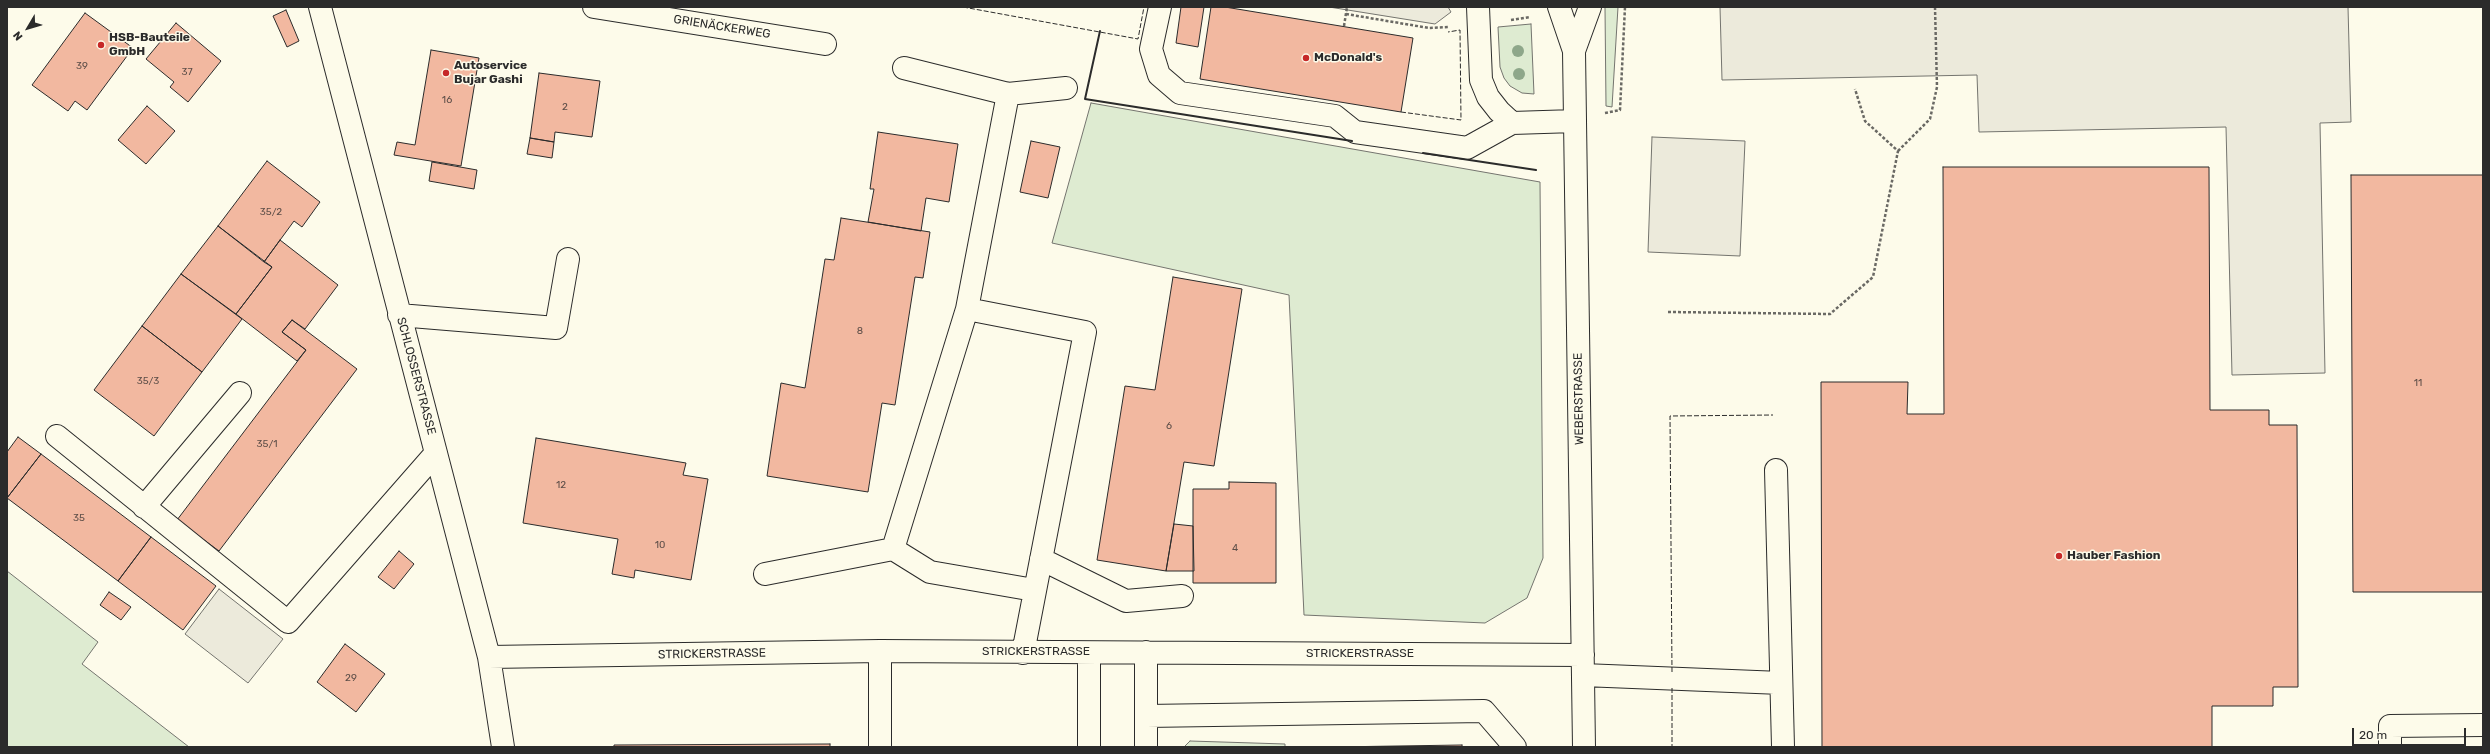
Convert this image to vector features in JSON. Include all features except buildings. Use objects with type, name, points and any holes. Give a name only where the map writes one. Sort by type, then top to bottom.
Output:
[{"type":"street","name":"SCHLOSSERSTRASSE","points":[[320,7],[489,657],[504,747]]},
{"type":"street","name":"GRIENÄCKERWEG","points":[[594,7],[825,44]]},
{"type":"street","points":[[1160,7],[1151,49],[1159,75],[1180,93],[1335,116],[1355,132],[1466,148],[1512,123],[1575,121]]},
{"type":"street","points":[[1478,7],[1481,25],[1481,80],[1488,97],[1512,123]]},
{"type":"street","name":"WEBERSTRASSE","points":[[1559,7],[1574,51],[1584,747]]},
{"type":"street","name":"WEBERSTRASSE","points":[[1574,51],[1590,7]]},
{"type":"street","points":[[904,68],[1008,94],[1066,88]]},
{"type":"street","points":[[893,549],[967,309],[1008,94]]},
{"type":"street","points":[[400,315],[556,328],[568,259]]},
{"type":"street","points":[[967,309],[1085,332],[1023,652]]},
{"type":"street","points":[[144,507],[240,393]]},
{"type":"street","points":[[56,436],[288,622],[436,453]]},
{"type":"street","points":[[1776,470],[1783,747]]},
{"type":"street","points":[[765,574],[893,549],[930,572],[1034,590]]},
{"type":"street","points":[[1040,559],[1126,601],[1182,596]]},
{"type":"street","points":[[880,651],[880,747]]},
{"type":"street","name":"STRICKERSTRASSE","points":[[489,657],[880,651],[1089,653],[1146,652],[1583,665],[1781,683]]},
{"type":"street","points":[[1146,652],[1146,747]]},
{"type":"street","points":[[1089,653],[1089,747]]},
{"type":"street","points":[[1146,716],[1484,712],[1514,747]]},
{"type":"street","points":[[2390,747],[2390,726],[2483,725]]},
{"type":"path","points":[[1344,26],[1347,7]]},
{"type":"path","points":[[1575,121],[1620,110],[1625,7]]},
{"type":"path","points":[[1668,312],[1830,314],[1873,277],[1898,151],[1930,119],[1937,87],[1935,7]]},
{"type":"path","points":[[1855,89],[1865,121],[1898,151]]},
{"type":"green space","points":[[1605,7],[1618,7],[1612,107],[1606,106]]},
{"type":"green space","points":[[1531,24],[1534,94],[1522,93],[1510,86],[1504,78],[1500,67],[1498,27]]},
{"type":"green space","points":[[1091,103],[1540,182],[1543,558],[1527,598],[1485,623],[1304,615],[1289,295],[1052,243]]},
{"type":"green space","points":[[7,571],[98,642],[82,664],[189,747],[7,747]]},
{"type":"green space","points":[[1190,741],[1285,744],[1285,747],[1184,747]]},
{"type":"shaded area","points":[[1329,7],[1448,7],[1451,12],[1435,24]]},
{"type":"shaded area","points":[[1720,7],[2348,7],[2351,122],[2320,123],[2325,373],[2232,375],[2226,127],[1979,132],[1977,75],[1722,80]]},
{"type":"shaded area","points":[[1652,137],[1745,141],[1740,256],[1648,252]]},
{"type":"shaded area","points":[[219,589],[283,639],[248,683],[185,634]]},
{"type":"fence","points":[[963,7],[1138,39],[1144,7]]},
{"type":"fence","points":[[1401,112],[1461,120],[1460,30],[1448,32]]},
{"type":"fence","points":[[1672,672],[1670,416],[1773,415]]},
{"type":"fence","points":[[1672,688],[1672,747]]},
{"type":"wall","points":[[1100,31],[1085,99],[1352,141]]},
{"type":"wall","points":[[1423,153],[1536,170]]},
{"type":"place","name":"HSB-Bauteile GmbH","points":[[101,45]]},
{"type":"place","name":"McDonald's","points":[[1306,58]]},
{"type":"place","name":"Autoservice Bujar Gashi","points":[[446,73]]},
{"type":"place","name":"Hauber Fashion","points":[[2059,556]]}]
